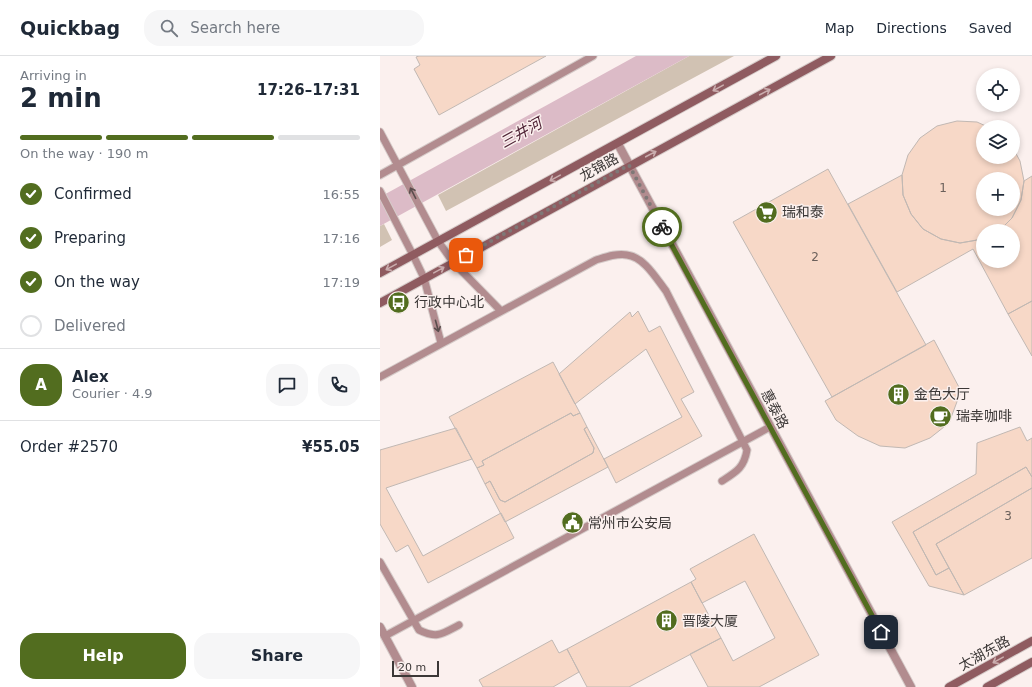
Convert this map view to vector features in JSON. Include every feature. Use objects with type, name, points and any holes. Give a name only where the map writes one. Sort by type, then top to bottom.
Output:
[{"type":"main road","name":"龙锦路","points":[[380,273],[618,144],[776,56]]},
{"type":"main road","name":"龙锦路","points":[[380,303],[629,165],[831,56]]},
{"type":"main road","name":"太湖东路","points":[[949,687],[1032,641]]},
{"type":"main road","points":[[987,687],[1032,662]]},
{"type":"street","name":"惠泰路","points":[[618,144],[910,687]]},
{"type":"street","points":[[380,627],[412,687]]},
{"type":"lane","points":[[380,175],[593,56]]},
{"type":"lane","points":[[380,132],[438,241],[453,262],[500,311]]},
{"type":"lane","points":[[380,191],[424,278],[441,343]]},
{"type":"lane","points":[[380,377],[596,260],[628,254],[639,260],[653,273],[666,291],[747,450],[745,460],[737,471],[722,481]]},
{"type":"lane","points":[[385,636],[770,427]]},
{"type":"lane","points":[[380,562],[419,630],[430,636],[441,634],[459,625]]},
{"type":"shaded area","points":[[689,56],[734,56],[446,211],[438,195]]},
{"type":"shaded area","points":[[384,224],[392,240],[380,247],[380,226]]},
{"type":"water","name":"三井河","points":[[636,56],[689,56],[380,226],[380,197]]},
{"type":"building","points":[[546,56],[439,115],[414,69],[420,65],[416,57]]},
{"type":"building","points":[[957,121],[976,122],[976,164],[1020,164],[1020,161],[1024,181],[1020,202],[1020,172],[976,172],[976,216],[1013,216],[1012,218],[1006,224],[976,224],[976,240],[960,243],[941,239],[923,229],[911,214],[903,195],[902,175],[908,155],[920,138],[937,126]]},
{"type":"building","points":[[828,169],[926,345],[832,397],[733,222]]},
{"type":"building","points":[[902,175],[903,195],[911,214],[923,229],[941,239],[960,243],[976,240],[976,255],[973,249],[897,292],[848,204]]},
{"type":"building","points":[[1032,176],[1032,301],[1008,314],[983,268],[1020,268],[1020,224],[1006,224],[1013,216],[1020,216],[1020,202],[1024,181]]},
{"type":"building","points":[[1032,301],[1032,356],[1008,314]]},
{"type":"building","points":[[638,311],[649,332],[660,326],[694,392],[681,399],[702,436],[616,483],[604,459],[682,417],[646,349],[575,404],[559,374],[630,312],[632,317]]},
{"type":"building","name":"金色大厅","points":[[934,340],[961,391],[949,423],[930,438],[905,448],[880,446],[858,436],[836,420],[825,401]]},
{"type":"building","points":[[553,362],[580,413],[573,416],[571,413],[482,461],[484,465],[477,468],[449,417]]},
{"type":"building","points":[[571,413],[573,416],[580,413],[587,427],[584,429],[594,448],[593,453],[505,502],[500,500],[490,481],[485,484],[477,468],[484,465],[482,461]]},
{"type":"building","points":[[587,427],[608,467],[505,522],[485,484],[490,481],[500,500],[505,502],[593,453],[594,448],[584,429]]},
{"type":"building","points":[[1020,427],[1027,441],[1032,438],[1032,477],[1026,467],[913,532],[936,575],[949,568],[964,595],[929,586],[892,522],[976,474],[977,443]]},
{"type":"building","points":[[456,428],[472,459],[386,488],[423,556],[501,513],[514,538],[428,583],[408,545],[396,552],[380,524],[380,450]]},
{"type":"building","points":[[1026,467],[1032,477],[1032,488],[936,544],[949,568],[936,575],[913,532]]},
{"type":"building","points":[[1032,488],[1032,558],[964,595],[936,544]]},
{"type":"building","points":[[754,534],[819,655],[759,687],[708,687],[690,654],[721,638],[733,661],[775,638],[745,581],[702,603],[691,582],[696,579],[690,569]]},
{"type":"building","name":"晋陵大厦","points":[[691,582],[721,638],[629,687],[587,687],[567,649]]},
{"type":"building","points":[[552,640],[559,653],[567,649],[579,672],[553,687],[483,687],[479,680]]},
{"type":"way so far","points":[[466,255],[629,165],[662,227]]},
{"type":"place","name":"瑞和泰","points":[[767,212]]},
{"type":"place","name":"行政中心北","points":[[399,302]]},
{"type":"place","name":"金色大厅","points":[[898,394]]},
{"type":"place","name":"瑞幸咖啡","points":[[941,416]]},
{"type":"place","name":"常州市公安局","points":[[573,523]]},
{"type":"place","name":"晋陵大厦","points":[[666,621]]},
{"type":"route","points":[[662,227],[881,632]]}]
